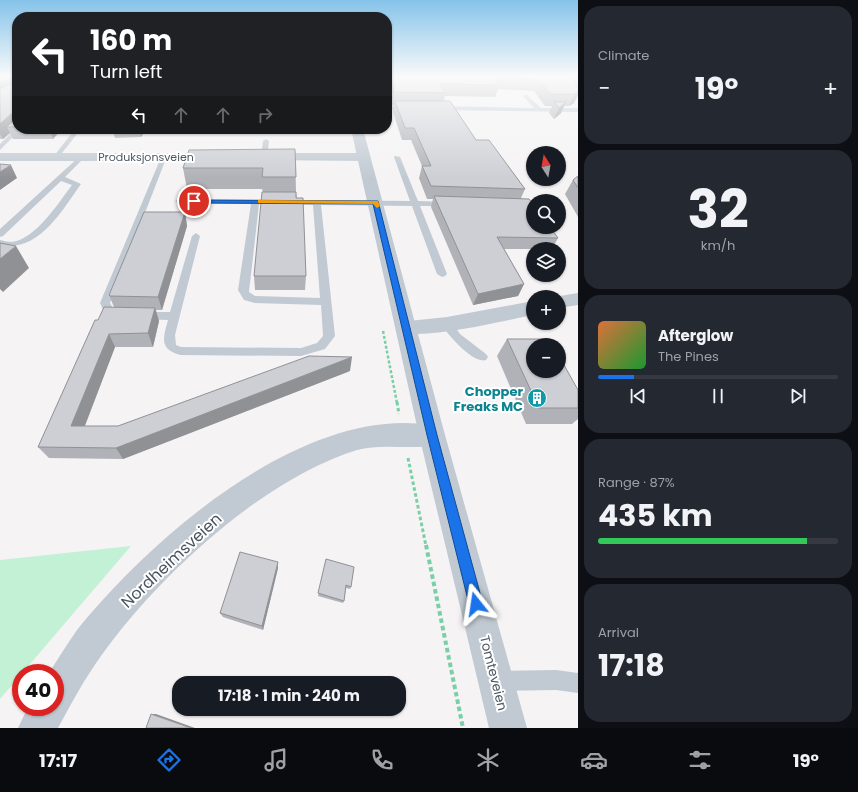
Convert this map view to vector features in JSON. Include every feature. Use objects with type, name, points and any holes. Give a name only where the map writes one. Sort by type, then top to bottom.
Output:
[{"type":"street","name":"Tomteveien","points":[[358,134],[432,435],[508,728]]},
{"type":"street","name":"Produksjonsveien","points":[[0,157],[226,157]]},
{"type":"street","points":[[249,157],[365,157]]},
{"type":"street","points":[[566,301],[578,299]]},
{"type":"street","points":[[406,327],[447,324],[526,309]]},
{"type":"street","name":"Nordheimsveien","points":[[64,682],[89,644],[128,597],[190,537],[239,498],[290,467],[326,450],[358,439],[382,435],[432,435]]},
{"type":"street","points":[[37,728],[43,716]]},
{"type":"lane","points":[[392,110],[397,114]]},
{"type":"lane","points":[[461,110],[466,116]]},
{"type":"lane","points":[[0,148],[13,134]]},
{"type":"lane","points":[[56,157],[74,134]]},
{"type":"lane","points":[[264,157],[266,141]]},
{"type":"lane","points":[[164,156],[105,303],[111,315],[174,316]]},
{"type":"lane","points":[[397,156],[442,274]]},
{"type":"lane","points":[[0,234],[82,157]]},
{"type":"lane","points":[[0,243],[6,245],[17,244],[37,234],[77,184],[60,178]]},
{"type":"lane","points":[[179,201],[415,202],[459,204]]},
{"type":"lane","points":[[255,201],[243,290],[246,297],[250,300],[326,302]]},
{"type":"lane","points":[[196,236],[169,335],[171,348],[180,351],[301,352],[320,347],[326,343],[329,336],[317,202]]},
{"type":"lane","points":[[447,324],[456,337],[482,357]]},
{"type":"lane","points":[[496,681],[556,680],[578,683]]},
{"type":"green space","points":[[131,546],[30,664],[12,664],[12,685],[0,699],[0,560]]},
{"type":"building","points":[[0,110],[12,110],[12,114],[0,124]]},
{"type":"building","points":[[398,110],[456,110],[476,140],[489,140],[525,189],[431,186],[422,166],[431,166],[414,128],[405,128]]},
{"type":"building","points":[[12,122],[12,127],[7,127]]},
{"type":"building","points":[[295,149],[296,177],[262,177],[263,168],[183,168],[189,150]]},
{"type":"building","points":[[0,164],[11,165],[0,172]]},
{"type":"building","points":[[578,176],[578,188],[573,180]]},
{"type":"building","points":[[262,192],[296,192],[296,198],[303,198],[306,276],[254,276]]},
{"type":"building","points":[[434,196],[526,199],[526,234],[555,234],[558,238],[497,237],[524,284],[478,294]]},
{"type":"building","points":[[144,212],[185,212],[158,297],[110,296],[109,295]]},
{"type":"building","points":[[0,243],[16,246],[0,259]]},
{"type":"building","points":[[104,307],[155,308],[148,333],[109,334],[71,426],[118,426],[309,356],[352,357],[116,448],[38,447],[95,320],[98,320]]},
{"type":"building","points":[[507,339],[526,339],[526,378],[566,378],[566,369],[578,390],[578,408],[539,408]]},
{"type":"building","points":[[240,552],[278,562],[262,626],[220,613]]},
{"type":"building","points":[[326,559],[354,567],[351,587],[346,585],[344,601],[318,593]]},
{"type":"building","points":[[151,714],[191,728],[146,728]]},
{"type":"slow traffic","points":[[260,201],[376,203],[377,206]]},
{"type":"place","name":"Chopper Freaks MC","points":[[537,398]]},
{"type":"route","points":[[194,201],[376,203],[432,435],[476,604]]}]
